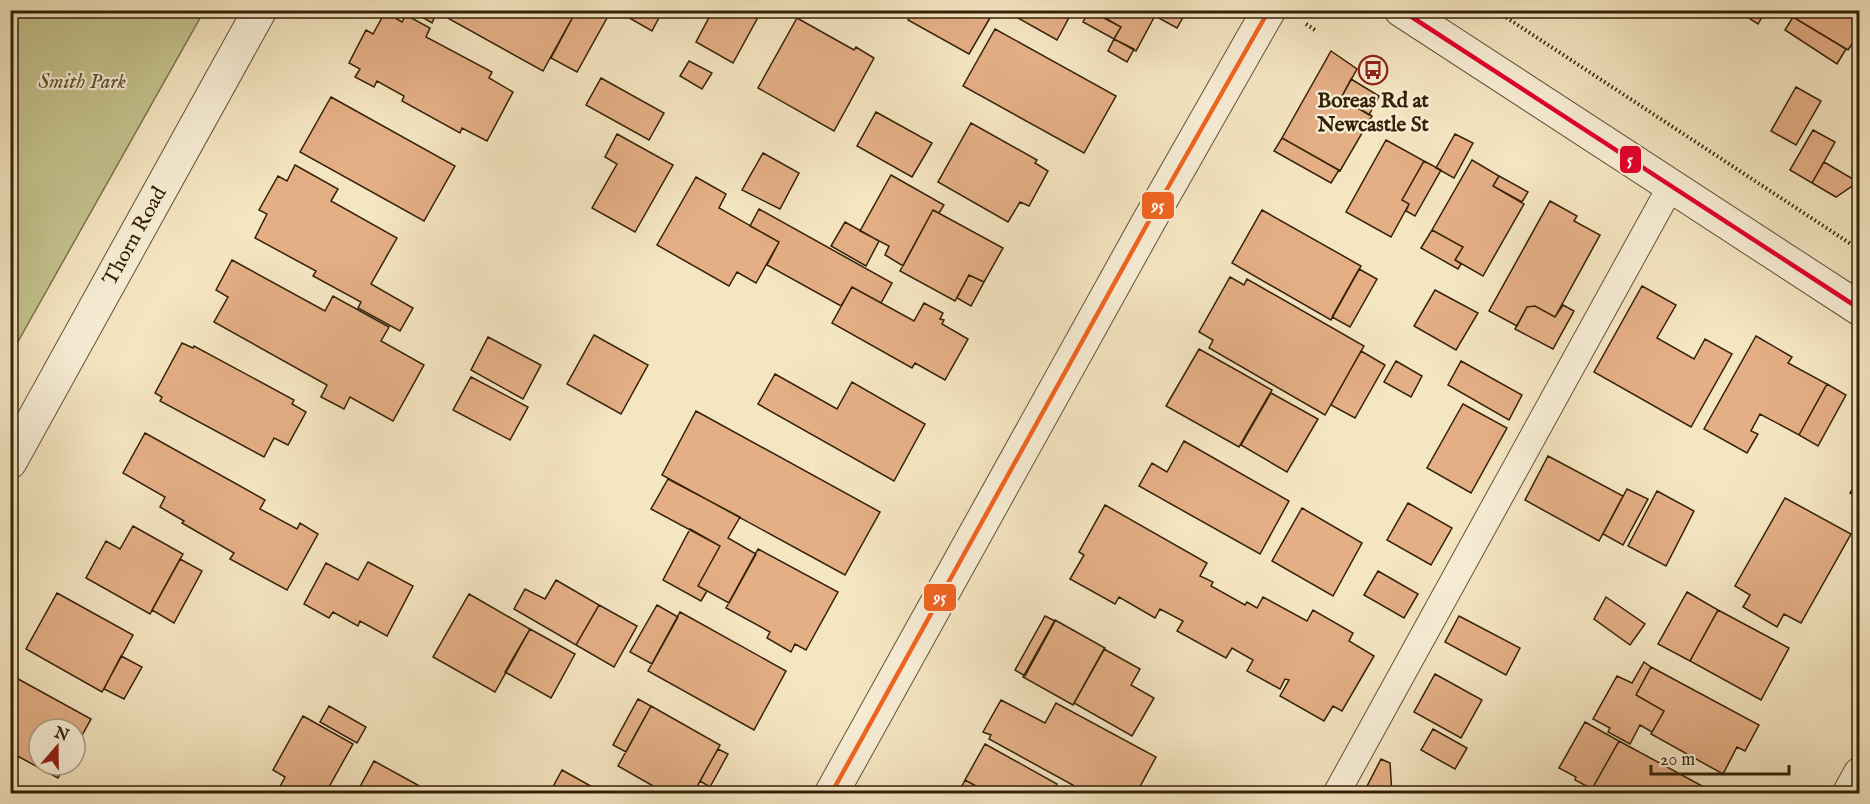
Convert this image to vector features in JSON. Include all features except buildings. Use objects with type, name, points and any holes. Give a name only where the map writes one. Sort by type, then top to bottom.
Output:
[{"type":"street","name":"Thorn Road","points":[[10,462],[260,10]]},
{"type":"street","points":[[831,794],[1139,239],[1269,10]]},
{"type":"street","points":[[1401,10],[1860,309]]},
{"type":"street","points":[[1849,794],[1860,774]]},
{"type":"lane","points":[[1336,794],[1671,186]]},
{"type":"path","points":[[1495,10],[1860,250]]},
{"type":"green space","name":"Smith Park","points":[[10,11],[204,11],[11,354]]},
{"type":"transit line","name":"95","points":[[831,794],[1150,219],[1269,10]]},
{"type":"transit line","name":"5","points":[[1401,10],[1860,309]]},
{"type":"place","name":"Boreas Rd at Newcastle St","points":[[1373,70]]}]
